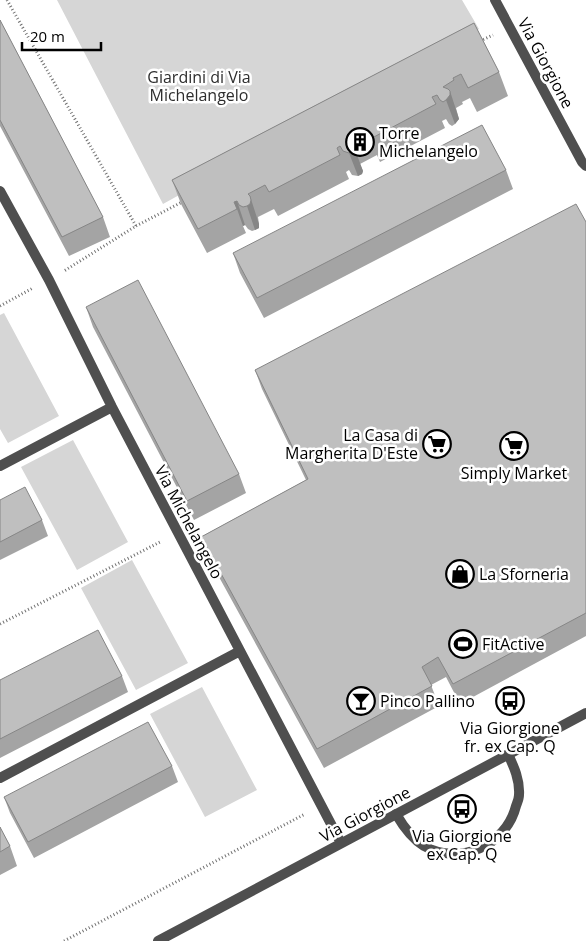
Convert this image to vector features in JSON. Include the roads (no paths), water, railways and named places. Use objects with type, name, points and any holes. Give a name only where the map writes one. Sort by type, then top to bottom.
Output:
[{"type":"street","name":"Via Giorgione","points":[[495,0],[582,162],[586,166]]},
{"type":"street","name":"Via Michelangelo","points":[[0,191],[341,844]]},
{"type":"street","points":[[0,466],[112,406]]},
{"type":"street","points":[[0,778],[240,651]]},
{"type":"street","name":"Via Giorgione","points":[[158,941],[586,713]]},
{"type":"street","points":[[396,814],[407,832],[424,846],[444,853],[465,853],[486,846],[502,833],[514,816],[519,795],[517,774],[508,754]]},
{"type":"place","name":"Torre Michelangelo","points":[[360,142]]},
{"type":"place","name":"La Casa di Margherita D'Este","points":[[437,444]]},
{"type":"place","name":"Simply Market","points":[[514,446]]},
{"type":"place","name":"La Sforneria","points":[[460,574]]},
{"type":"place","name":"FitActive","points":[[463,644]]},
{"type":"place","name":"Pinco Pallino","points":[[361,701]]},
{"type":"place","name":"Via Giorgione fr. ex Cap. Q","points":[[510,701]]},
{"type":"place","name":"Via Giorgione ex Cap. Q","points":[[462,809]]},
{"type":"park label","name":"Giardini di Via Michelangelo","points":[[199,86]]}]
